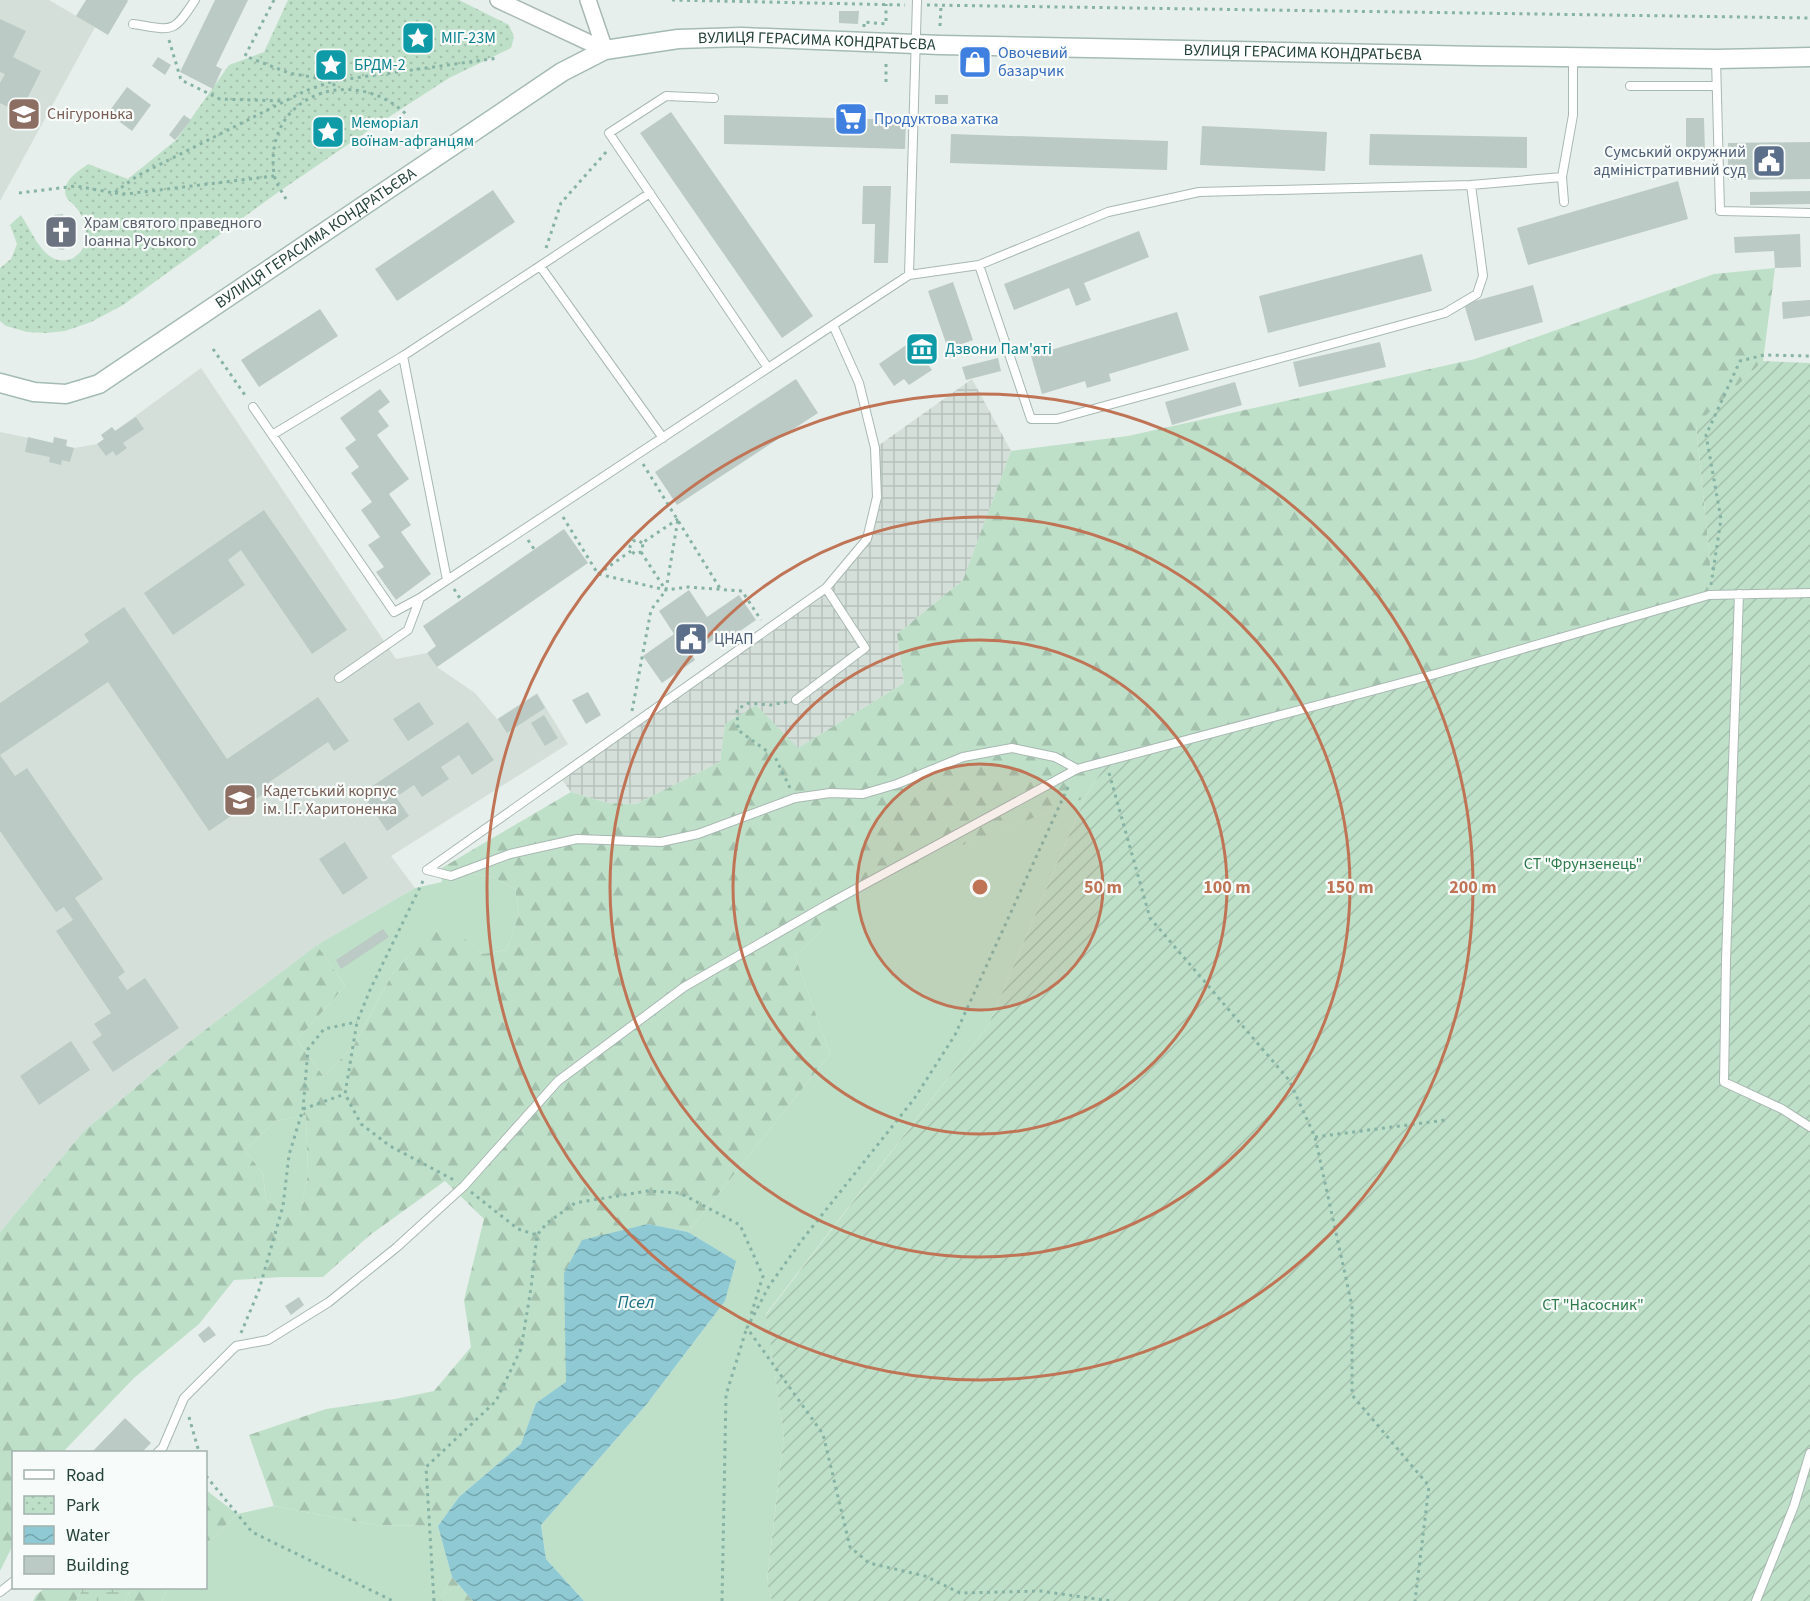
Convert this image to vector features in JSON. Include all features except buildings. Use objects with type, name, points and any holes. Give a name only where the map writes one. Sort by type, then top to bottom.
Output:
[{"type":"main road","name":"ВУЛИЦЯ ГЕРАСИМА КОНДРАТЬЄВА","points":[[0,383],[34,392],[66,394],[99,384],[562,72],[605,50],[678,39],[742,37],[915,45],[1716,59],[1810,57]]},
{"type":"street","points":[[498,0],[605,50]]},
{"type":"street","points":[[588,0],[605,50]]},
{"type":"lane","points":[[134,24],[166,29],[179,24],[195,0]]},
{"type":"lane","points":[[909,275],[916,3]]},
{"type":"lane","points":[[1564,202],[1562,177],[1573,115],[1573,57]]},
{"type":"lane","points":[[1716,59],[1720,211],[1810,213]]},
{"type":"lane","points":[[1630,86],[1716,86]]},
{"type":"lane","points":[[714,98],[666,96],[609,133],[768,368]]},
{"type":"lane","points":[[253,407],[394,612],[420,598],[909,275],[979,266],[1108,212],[1199,192],[1471,184],[1562,177]]},
{"type":"lane","points":[[979,266],[1030,419],[1057,419],[1445,313],[1477,294],[1483,276],[1471,184]]},
{"type":"lane","points":[[272,435],[403,356],[650,193]]},
{"type":"lane","points":[[540,266],[663,438]]},
{"type":"lane","points":[[833,325],[859,383],[875,448],[877,497],[867,539],[826,588],[427,870],[451,876],[510,854],[577,839],[662,842],[698,834],[795,798],[830,793],[863,794],[927,773],[963,757],[1012,748],[1055,757],[1077,769]]},
{"type":"lane","points":[[403,356],[447,580]]},
{"type":"lane","points":[[796,700],[865,648],[826,588]]},
{"type":"lane","points":[[159,1451],[163,1447],[184,1398],[236,1346],[268,1340],[329,1302],[397,1247],[464,1186],[558,1081],[684,987],[830,903],[1077,769],[1306,709],[1709,595],[1810,593]]},
{"type":"lane","points":[[1739,594],[1724,1082],[1782,1109],[1810,1126]]},
{"type":"lane","points":[[339,678],[408,630],[420,598]]},
{"type":"lane","points":[[1756,1601],[1794,1506],[1810,1453]]},
{"type":"lane","points":[[0,1592],[12,1583]]},
{"type":"path","points":[[274,0],[245,56],[289,73],[333,81]]},
{"type":"path","points":[[672,0],[1810,18]]},
{"type":"path","points":[[863,42],[864,22],[886,24],[886,4]]},
{"type":"path","points":[[940,26],[941,6]]},
{"type":"path","points":[[166,29],[181,80],[220,99],[285,101]]},
{"type":"path","points":[[114,193],[137,176],[305,91],[333,81],[498,58]]},
{"type":"path","points":[[886,62],[886,82]]},
{"type":"path","points":[[333,81],[335,89]]},
{"type":"path","points":[[286,200],[274,176],[274,149],[280,128],[293,109],[311,97],[335,89],[361,90],[394,103],[406,114]]},
{"type":"path","points":[[540,266],[561,203],[615,141]]},
{"type":"path","points":[[19,193],[76,186],[126,194],[274,176]]},
{"type":"path","points":[[213,349],[253,407]]},
{"type":"path","points":[[1709,595],[1721,519],[1706,435],[1740,361],[1764,355],[1810,356]]},
{"type":"path","points":[[637,455],[721,590]]},
{"type":"path","points":[[557,508],[598,574],[666,590],[688,586],[742,591],[768,630]]},
{"type":"path","points":[[642,543],[678,519]]},
{"type":"path","points":[[629,728],[651,610],[666,590],[678,519]]},
{"type":"path","points":[[631,551],[630,546],[633,541],[638,540],[642,543]]},
{"type":"path","points":[[631,551],[635,554],[640,552],[643,548],[642,543]]},
{"type":"path","points":[[598,574],[631,551]]},
{"type":"path","points":[[640,552],[666,590]]},
{"type":"path","points":[[795,798],[775,757],[738,730],[737,710],[749,703],[770,705],[796,700]]},
{"type":"path","points":[[1106,760],[1150,918],[1289,1080],[1315,1137],[1352,1306],[1352,1395],[1429,1486],[1415,1601]]},
{"type":"path","points":[[747,1328],[769,1286],[802,1240],[914,1099],[955,1035],[1001,930],[1077,769]]},
{"type":"path","points":[[418,891],[357,1022],[345,1095],[361,1124],[390,1146],[464,1186],[518,1229],[537,1235]]},
{"type":"path","points":[[236,1346],[267,1265],[283,1206],[289,1155],[303,1109],[308,1049],[324,1029],[357,1022]]},
{"type":"path","points":[[303,1109],[345,1095]]},
{"type":"path","points":[[1315,1137],[1446,1120]]},
{"type":"path","points":[[434,1601],[426,1467],[496,1401],[521,1349],[537,1235],[547,1223],[575,1203],[647,1191],[680,1193],[740,1225],[763,1276],[726,1395],[722,1601]]},
{"type":"path","points":[[747,1328],[823,1434],[850,1547],[869,1563],[926,1576],[960,1593],[1040,1591],[1111,1601]]},
{"type":"path","points":[[184,1398],[199,1451]]},
{"type":"path","points":[[207,1477],[252,1532],[393,1601]]},
{"type":"shaded area","name":"Снігуронька","points":[[0,0],[49,0],[95,27],[0,201]]},
{"type":"shaded area","name":"Кадетський корпус ім. І.Г. Харитоненка","points":[[201,368],[396,659],[427,653],[437,667],[475,693],[497,719],[537,693],[568,744],[391,856],[415,888],[317,945],[193,1039],[84,1131],[0,1232],[0,432],[53,443],[54,437],[67,440],[66,446],[74,448],[97,444],[104,439],[101,435],[112,427],[115,431]]},
{"type":"shaded area","points":[[972,379],[1011,451],[963,580],[897,634],[904,683],[798,748],[725,724],[720,762],[636,804],[608,803],[571,792],[560,777],[826,588],[867,539],[877,497],[875,448]]},
{"type":"green space","points":[[288,0],[459,0],[509,25],[514,37],[511,48],[449,78],[372,128],[277,193],[123,305],[91,322],[65,331],[27,332],[6,326],[0,321],[0,268],[11,259],[17,244],[10,225],[21,215],[47,254],[61,260],[74,257],[84,245],[86,232],[79,212],[65,194],[70,179],[88,164],[128,179],[176,140],[229,65],[264,52]]},
{"type":"green space","points":[[1775,268],[1763,361],[1696,426],[1714,598],[1109,759],[1085,798],[877,878],[795,956],[830,1054],[688,1232],[647,1224],[564,1273],[567,1382],[536,1403],[521,1444],[459,1497],[438,1526],[374,1525],[274,1506],[249,1435],[326,1409],[434,1391],[471,1347],[464,1300],[484,1219],[445,1181],[370,1235],[323,1277],[234,1280],[199,1324],[134,1378],[64,1451],[12,1451],[12,1547],[0,1571],[0,1232],[84,1131],[193,1039],[317,945],[345,986],[297,1040],[324,1077],[354,1045],[393,973],[413,951],[417,935],[454,929],[482,954],[507,950],[519,913],[515,889],[493,877],[440,869],[571,792],[608,803],[636,804],[720,762],[725,724],[756,705],[798,748],[904,683],[897,634],[963,580],[1011,451],[1128,436],[1475,359],[1714,274]],"holes":[[[306,1115],[308,1174],[300,1215],[266,1201],[263,1174],[245,1150],[276,1121]]]},
{"type":"green space","points":[[1763,361],[1810,363],[1810,1601],[772,1601],[767,1582],[784,1435],[766,1315],[988,1026],[1085,798],[1109,759],[1714,598],[1696,425]]},
{"type":"green space","points":[[1085,798],[988,1026],[766,1314],[784,1435],[767,1581],[772,1601],[584,1601],[546,1559],[541,1525],[646,1405],[725,1301],[735,1261],[688,1232],[830,1054],[795,956],[877,877]]},
{"type":"green space","points":[[440,869],[493,877],[515,889],[519,913],[507,950],[482,954],[453,929],[413,951],[393,973],[354,1045],[324,1077],[297,1040],[345,986],[317,945],[415,888],[442,882]]},
{"type":"green space","points":[[306,1115],[308,1174],[300,1216],[266,1201],[263,1174],[245,1150],[276,1121]]},
{"type":"green space","points":[[207,1491],[237,1514],[207,1544]]},
{"type":"green space","points":[[274,1506],[374,1525],[438,1526],[452,1577],[440,1601],[162,1601],[168,1589],[207,1589],[207,1544],[237,1514]]},
{"type":"green space","points":[[452,1577],[473,1601],[440,1601]]},
{"type":"green space","points":[[44,1589],[82,1589],[76,1601],[33,1601]]},
{"type":"green space","points":[[82,1589],[131,1589],[125,1601],[76,1601]]},
{"type":"green space","points":[[131,1589],[168,1589],[162,1601],[125,1601]]},
{"type":"water","name":"Псел","points":[[648,1224],[688,1232],[736,1261],[725,1301],[646,1405],[541,1525],[546,1559],[584,1601],[473,1601],[452,1577],[438,1526],[459,1497],[521,1444],[536,1403],[566,1382],[564,1273],[582,1240]]},
{"type":"place","name":"МІГ-23М","points":[[418,38]]},
{"type":"place","name":"Овочевий базарчик","points":[[975,62]]},
{"type":"place","name":"БРДМ-2","points":[[331,65]]},
{"type":"place","name":"Снігуронька","points":[[24,114]]},
{"type":"place","name":"Продуктова хатка","points":[[851,119]]},
{"type":"place","name":"Меморіал воїнам-афганцям","points":[[328,132]]},
{"type":"place","name":"Сумський окружний адміністративний суд","points":[[1769,161]]},
{"type":"place","name":"Храм святого праведного Іоанна Руського","points":[[61,232]]},
{"type":"place","name":"Дзвони Пам'яті","points":[[922,349]]},
{"type":"place","name":"ЦНАП","points":[[691,639]]},
{"type":"place","name":"Кадетський корпус ім. І.Г. Харитоненка","points":[[240,800]]},
{"type":"park label","name":"СТ \"Фрунзенець\"","points":[[1583,864]]},
{"type":"park label","name":"СТ \"Насосник\"","points":[[1593,1305]]}]
